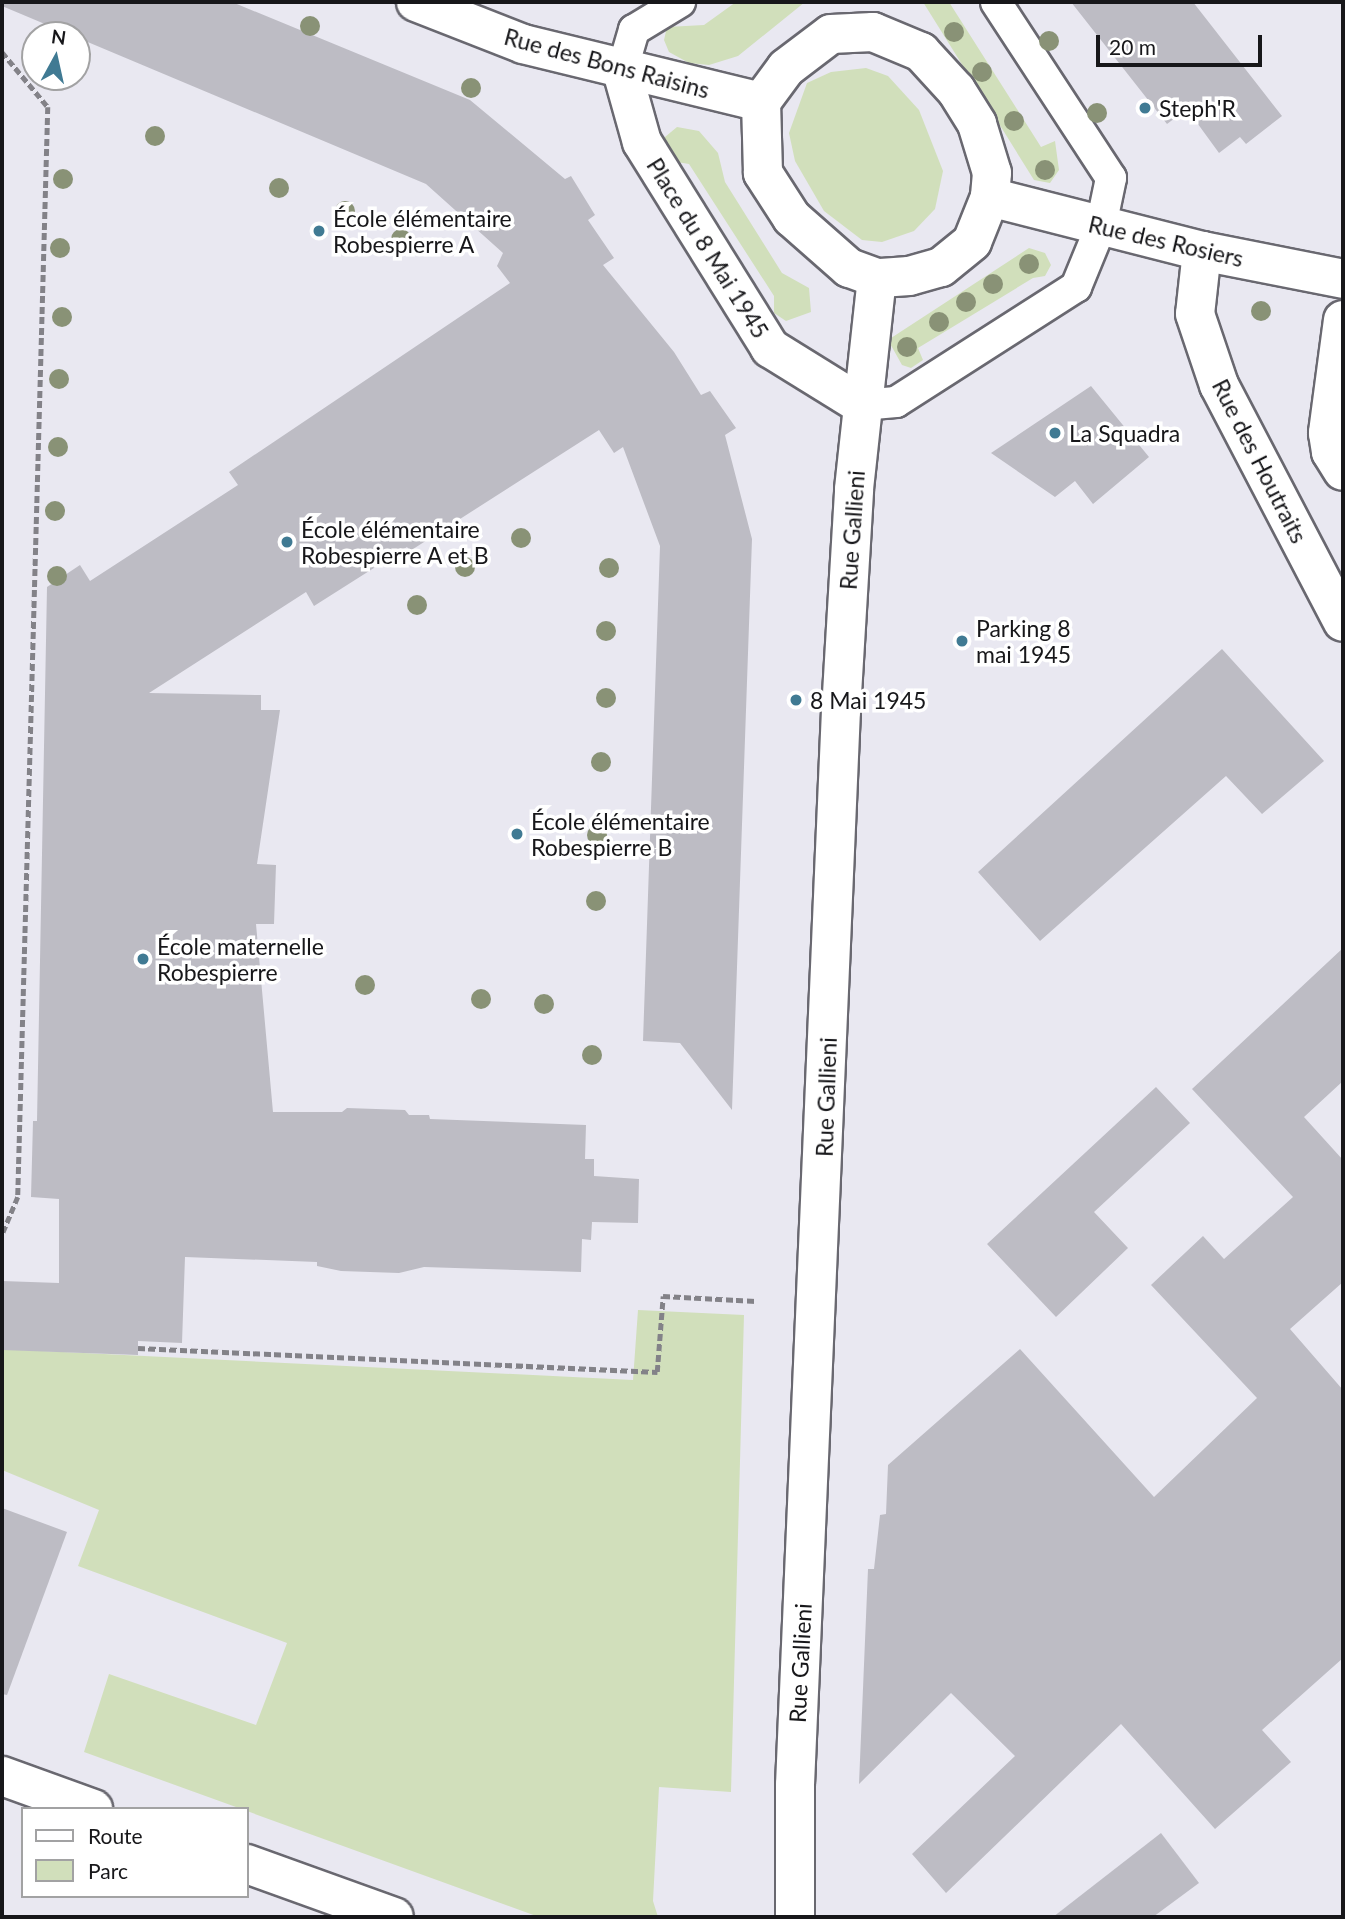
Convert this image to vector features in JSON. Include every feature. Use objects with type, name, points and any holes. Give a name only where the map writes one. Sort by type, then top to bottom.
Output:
[{"type":"street","name":"Rue des Bons Raisins","points":[[416,2],[523,44],[622,71],[761,102]]},
{"type":"street","points":[[872,17],[921,52],[956,90],[978,124],[992,173],[990,197],[972,242],[941,267],[909,276],[877,278],[849,268],[792,218],[764,173],[761,102],[786,68],[831,34],[872,17]]},
{"type":"street","name":"Place du 8 Mai 1945","points":[[622,71],[642,142],[770,348],[862,405]]},
{"type":"street","name":"Rue des Rosiers","points":[[990,197],[1202,251],[1343,279]]},
{"type":"street","name":"Rue des Houtraits","points":[[1202,251],[1195,314],[1219,385],[1343,622]]},
{"type":"street","name":"Rue Gallieni","points":[[795,1917],[795,1786],[836,811],[862,405],[877,278]]},
{"type":"street","points":[[1343,320],[1328,433],[1331,452],[1343,471]]},
{"type":"street","points":[[2,1776],[87,1807]]},
{"type":"street","points":[[248,1864],[394,1917]]},
{"type":"lane","points":[[622,71],[634,30],[680,2]]},
{"type":"lane","points":[[862,405],[896,402],[1076,287],[1101,226],[1111,178],[996,2]]},
{"type":"path","points":[[2,52],[48,107],[18,1198],[2,1235]]},
{"type":"path","points":[[138,1348],[657,1372],[663,1296],[755,1301]]},
{"type":"green space","points":[[736,2],[805,2],[738,56],[709,65],[689,63],[669,52],[664,40],[667,27],[704,25]]},
{"type":"green space","points":[[923,2],[949,2],[1041,147],[1055,141],[1059,170],[1050,183],[1034,180]]},
{"type":"green space","points":[[866,68],[888,76],[919,110],[943,171],[935,209],[914,231],[882,242],[862,240],[824,211],[795,161],[789,133],[807,83],[831,72]]},
{"type":"green space","points":[[677,127],[699,131],[718,153],[725,182],[782,273],[809,288],[811,312],[786,321],[774,313],[774,296],[689,164],[665,160],[665,137]]},
{"type":"green space","points":[[1029,248],[1045,253],[1051,265],[1045,276],[1033,278],[918,348],[923,360],[911,368],[902,365],[888,340]]},
{"type":"green space","points":[[638,1310],[744,1315],[731,1792],[659,1787],[653,1901],[658,1917],[539,1917],[248,1811],[248,1807],[236,1807],[84,1752],[109,1674],[256,1725],[287,1643],[78,1566],[99,1510],[2,1470],[2,1349],[633,1380]]},
{"type":"building","points":[[2,2],[232,2],[470,100],[565,179],[571,176],[595,215],[588,220],[614,258],[603,265],[674,352],[701,395],[710,391],[736,428],[725,435],[752,539],[732,1110],[680,1043],[643,1041],[660,546],[623,447],[614,453],[599,430],[410,551],[407,547],[314,606],[306,592],[149,693],[261,695],[261,710],[280,710],[257,864],[276,865],[274,924],[256,924],[273,1112],[342,1112],[347,1108],[405,1110],[409,1115],[429,1115],[430,1119],[586,1125],[585,1159],[594,1159],[594,1176],[639,1179],[638,1223],[592,1222],[591,1240],[582,1239],[581,1272],[424,1267],[399,1273],[341,1271],[317,1266],[317,1262],[185,1257],[182,1343],[138,1341],[138,1355],[2,1350],[2,1281],[59,1283],[59,1199],[31,1197],[33,1121],[37,1121],[47,587],[80,565],[90,581],[238,485],[229,472],[510,283],[497,266],[503,253],[426,184],[91,43],[91,21],[38,21],[2,6]]},
{"type":"building","points":[[1071,2],[1193,2],[1282,116],[1246,144],[1240,137],[1219,153],[1187,109],[1167,124]]},
{"type":"building","points":[[1091,386],[1149,457],[1093,504],[1075,481],[1055,497],[991,453]]},
{"type":"building","points":[[1222,649],[1324,761],[1262,814],[1226,776],[1040,941],[978,872]]},
{"type":"building","points":[[1343,948],[1343,1081],[1304,1117],[1343,1160],[1343,1282],[1290,1329],[1343,1390],[1343,1658],[1262,1730],[1291,1762],[1215,1829],[1121,1724],[946,1893],[912,1854],[1015,1756],[951,1693],[859,1784],[868,1569],[874,1569],[880,1515],[886,1514],[888,1465],[1020,1349],[1154,1497],[1257,1398],[1151,1285],[1203,1236],[1224,1259],[1293,1197],[1192,1089]]},
{"type":"building","points":[[1156,1087],[1190,1123],[1094,1212],[1128,1248],[1056,1317],[987,1244]]},
{"type":"building","points":[[2,1508],[67,1532],[7,1695],[2,1694]]},
{"type":"building","points":[[1161,1833],[1199,1883],[1153,1917],[1053,1917]]},
{"type":"place","name":"Steph'R","points":[[1145,108]]},
{"type":"place","name":"École élémentaire Robespierre A","points":[[319,231]]},
{"type":"place","name":"La Squadra","points":[[1055,433]]},
{"type":"place","name":"École élémentaire Robespierre A et B","points":[[287,542]]},
{"type":"place","name":"Parking 8 mai 1945","points":[[962,641]]},
{"type":"place","name":"8 Mai 1945","points":[[796,700]]},
{"type":"place","name":"École élémentaire Robespierre B","points":[[517,834]]},
{"type":"place","name":"École maternelle Robespierre","points":[[143,959]]}]
